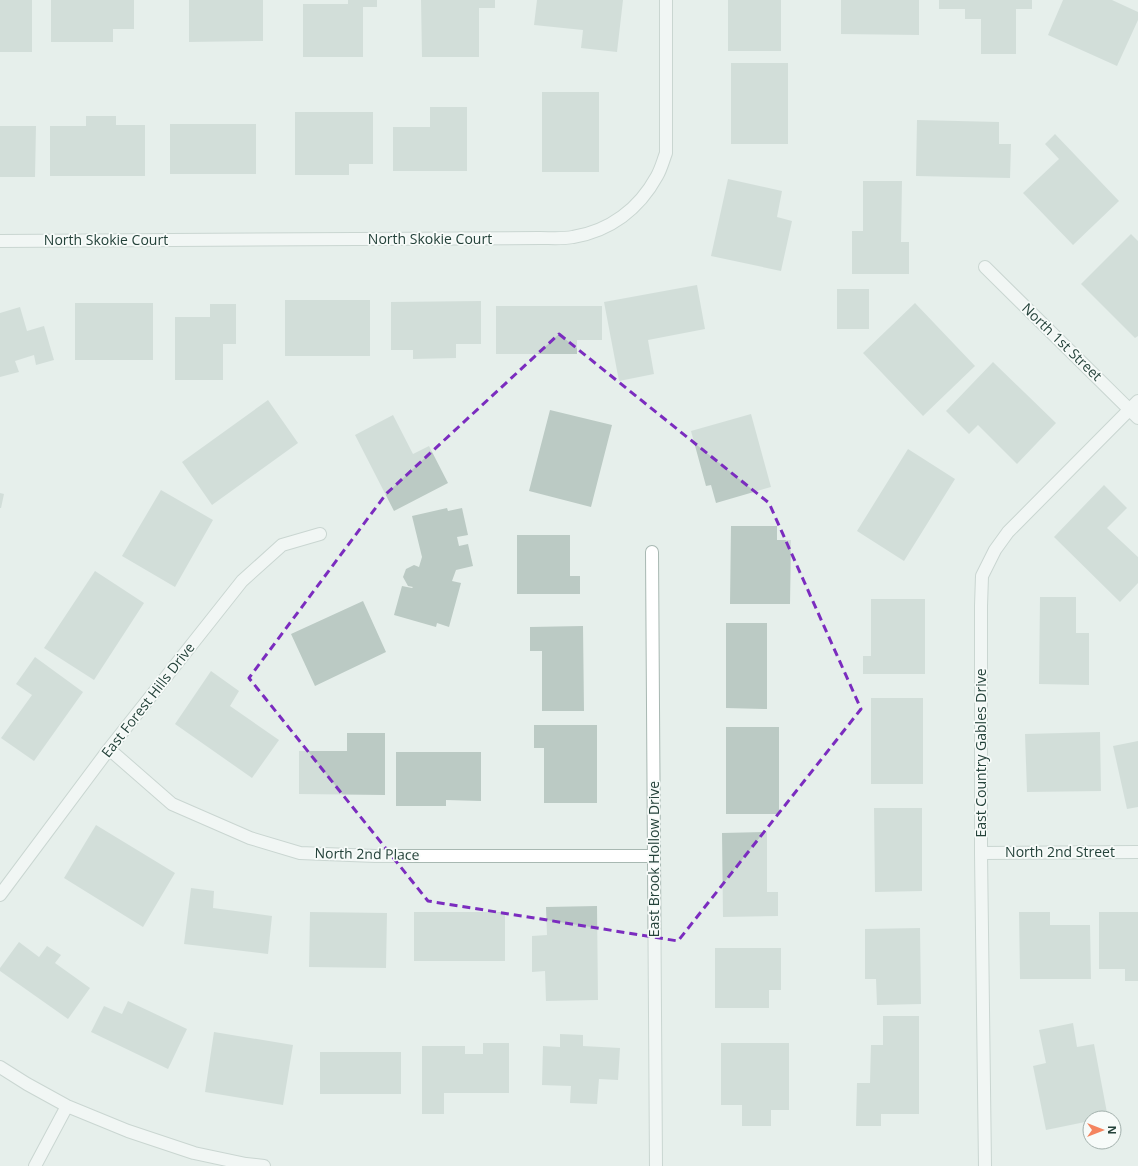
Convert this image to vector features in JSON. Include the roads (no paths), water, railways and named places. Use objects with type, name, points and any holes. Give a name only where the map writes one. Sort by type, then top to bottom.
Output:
[{"type":"street","name":"North Skokie Court","points":[[0,241],[572,238],[596,232],[620,219],[636,206],[646,194],[658,175],[666,153],[666,0]]},
{"type":"street","name":"North 1st Street","points":[[985,267],[1138,418]]},
{"type":"street","name":"East Country Gables Drive","points":[[985,1166],[981,853],[982,576],[995,550],[1008,532],[1138,400]]},
{"type":"street","name":"East Forest Hills Drive","points":[[0,895],[109,749],[242,581],[282,545],[320,534]]},
{"type":"street","name":"East Brook Hollow Drive","points":[[652,552],[656,1166]]},
{"type":"street","name":"North 2nd Place","points":[[109,749],[172,804],[250,838],[300,853],[375,856],[654,856]]},
{"type":"street","name":"North 2nd Street","points":[[981,853],[1138,852]]},
{"type":"street","points":[[0,1067],[67,1106],[128,1131],[194,1153],[246,1164],[264,1166]]},
{"type":"street","points":[[34,1166],[67,1106]]}]
